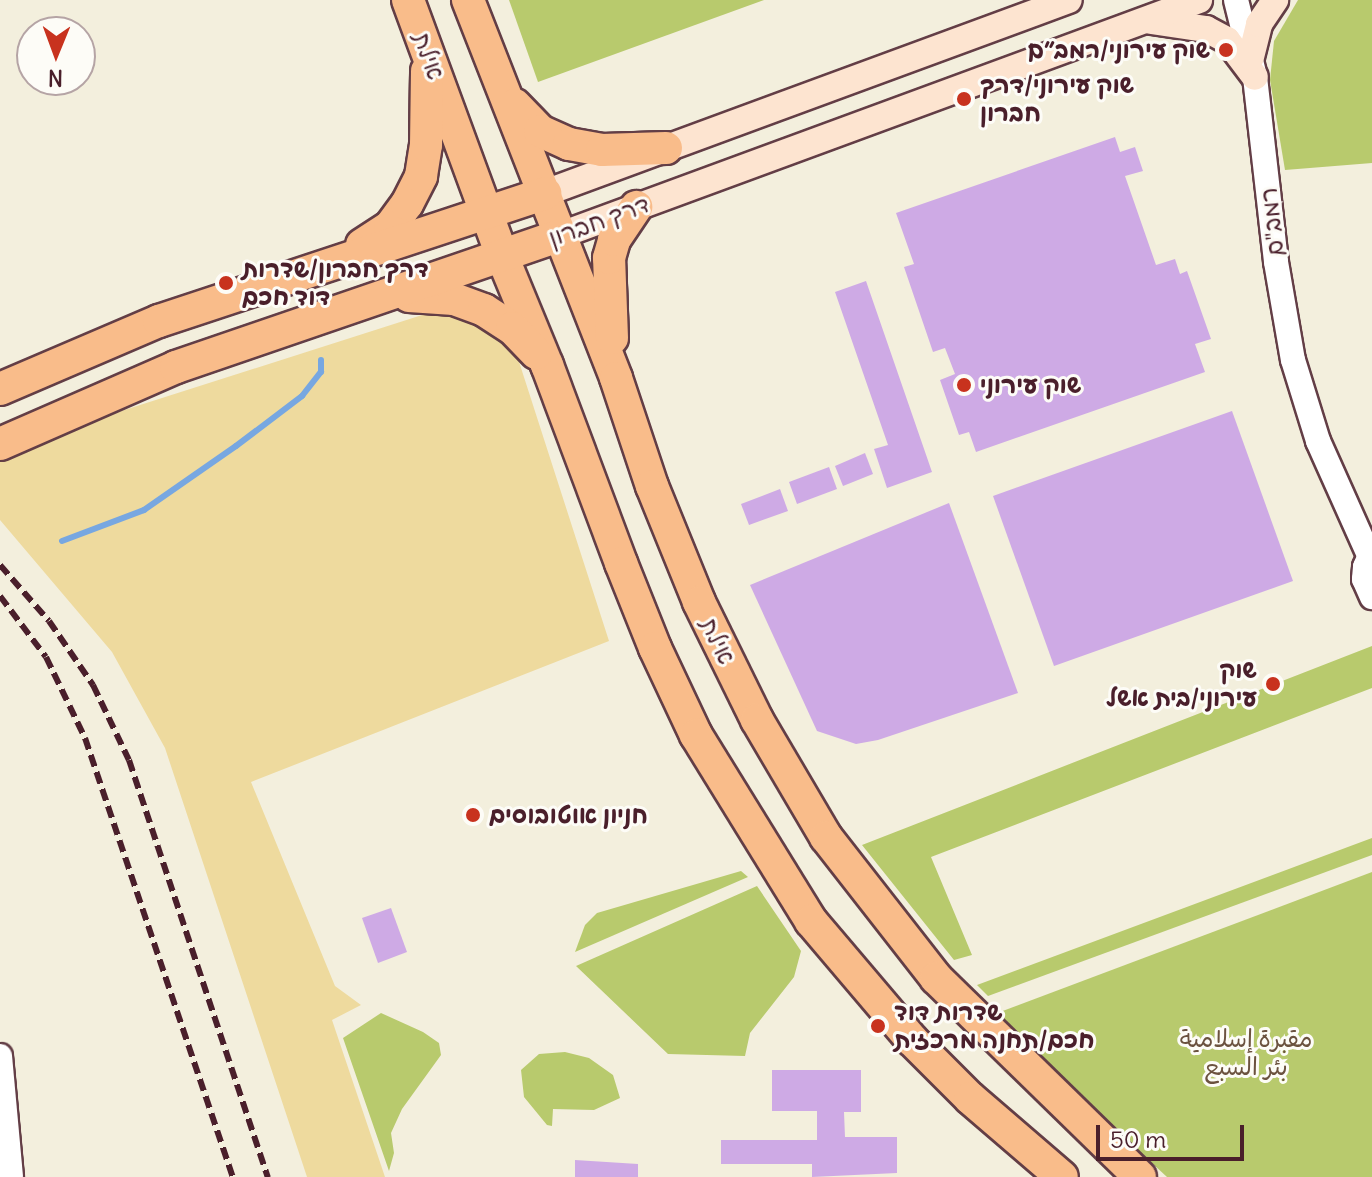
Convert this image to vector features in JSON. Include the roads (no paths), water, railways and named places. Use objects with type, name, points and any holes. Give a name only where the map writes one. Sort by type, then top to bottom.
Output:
[{"type":"highway","name":"אילת","points":[[408,0],[502,256],[655,648],[696,735],[811,921],[912,1040],[970,1098],[1062,1177]]},
{"type":"highway","name":"אילת","points":[[468,0],[616,378],[652,486],[699,602],[757,720],[813,818],[936,978],[1140,1177]]},
{"type":"highway","points":[[338,262],[390,227],[421,176],[426,145],[427,52]]},
{"type":"highway","points":[[496,73],[516,106],[534,126],[560,140],[602,150],[666,148]]},
{"type":"highway","name":"דרך חברון","points":[[0,389],[159,321],[545,193]]},
{"type":"highway","points":[[616,378],[609,258],[618,232],[636,207]]},
{"type":"highway","name":"דרך חברון","points":[[0,444],[176,367],[561,235]]},
{"type":"highway","points":[[382,298],[428,295],[454,299],[484,310],[512,328],[547,365]]},
{"type":"main road","name":"דרך חברון","points":[[545,193],[1069,0]]},
{"type":"main road","name":"דרך חברון","points":[[561,235],[1199,0]]},
{"type":"main road","points":[[1253,67],[1259,24],[1275,0]]},
{"type":"main road","points":[[1144,20],[1206,29],[1227,40],[1253,67]]},
{"type":"street","name":"רמב\"ם","points":[[1236,0],[1253,67],[1283,310],[1293,360],[1318,441],[1370,553]]},
{"type":"street","name":"רמב\"ם","points":[[1318,441],[1343,481],[1372,513]]},
{"type":"street","points":[[1370,553],[1364,579],[1372,597]]},
{"type":"street","points":[[0,1056],[11,1177]]},
{"type":"waterway","points":[[62,541],[144,510],[236,446],[302,396],[321,372],[321,360]]},
{"type":"railway","points":[[0,565],[49,621],[93,685],[129,760],[268,1177]]},
{"type":"railway","points":[[0,596],[46,657],[85,738],[233,1177]]},
{"type":"place","name":"שוק עירוני/רמב״ם","points":[[1226,50]]},
{"type":"place","name":"שוק עירוני/דרך חברון","points":[[964,99]]},
{"type":"place","name":"דרך חברון/שדרות דוד חכם","points":[[226,283]]},
{"type":"place","name":"שוק עירוני","points":[[964,385]]},
{"type":"place","name":"שוק עירוני/בית אשל","points":[[1273,684]]},
{"type":"place","name":"חניון אוטובוסים","points":[[473,815]]},
{"type":"place","name":"שדרות דוד חכם/תחנה מרכזית","points":[[878,1026]]},
{"type":"park label","name":"مقبرة إسلامية بئر السبع","points":[[1246,1053]]}]
